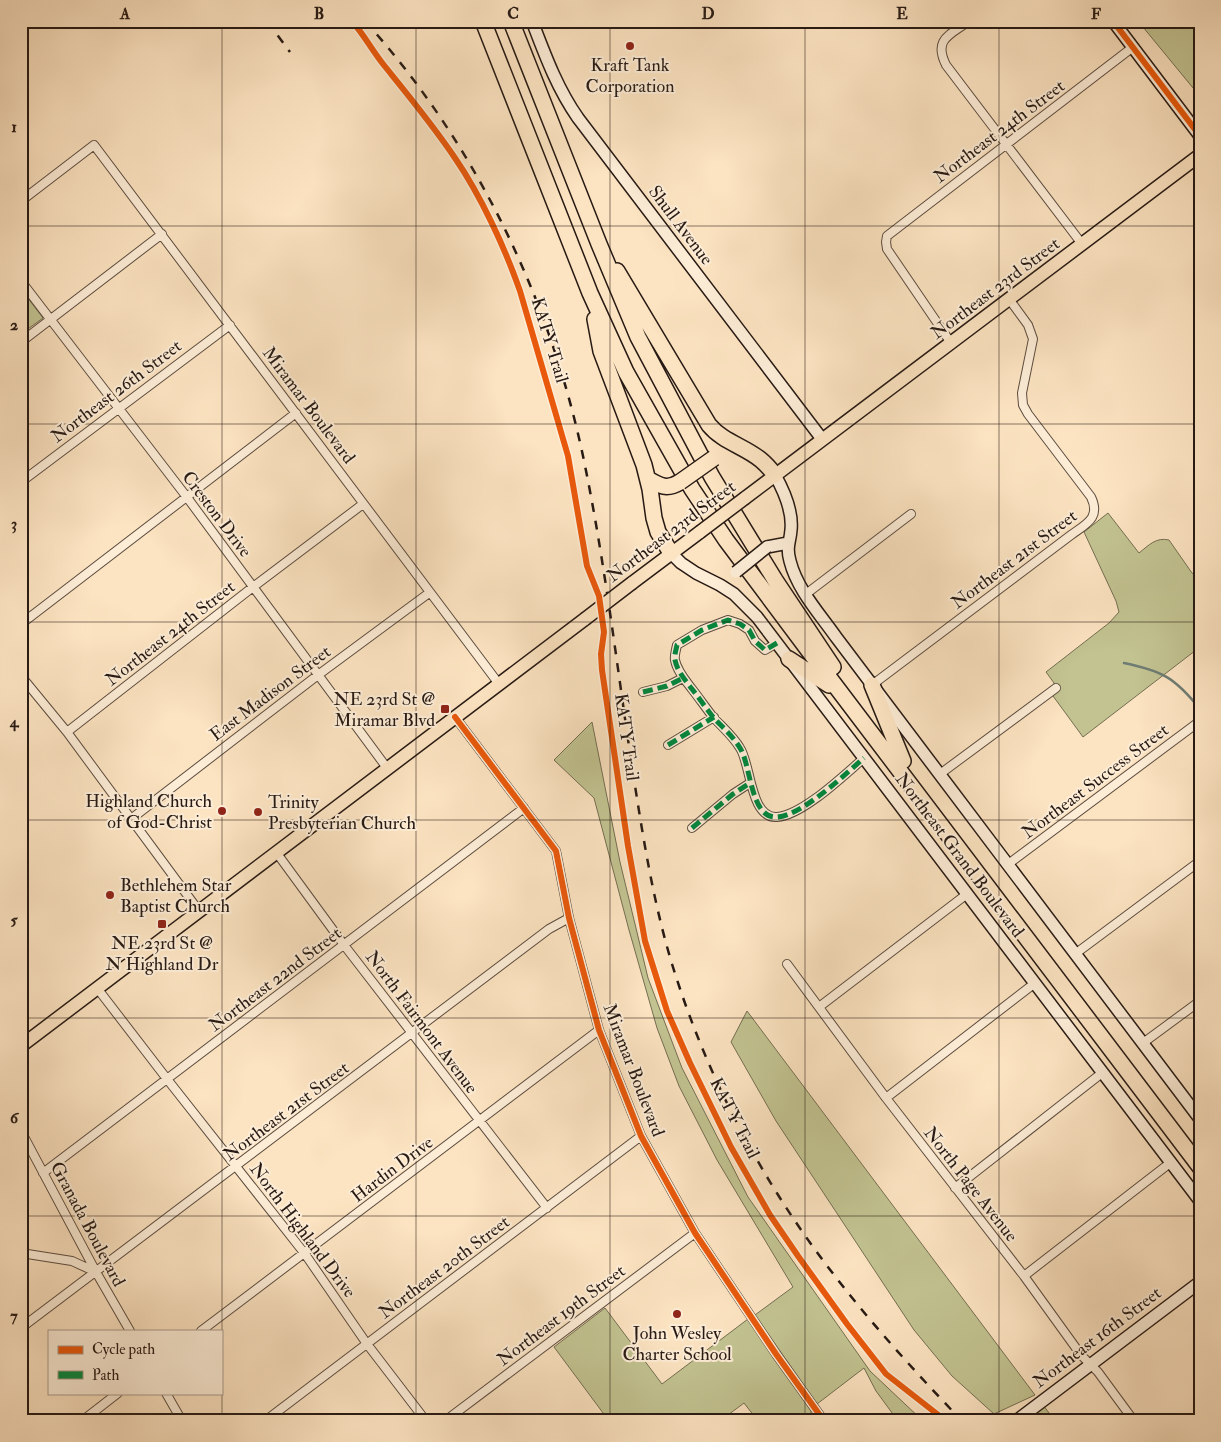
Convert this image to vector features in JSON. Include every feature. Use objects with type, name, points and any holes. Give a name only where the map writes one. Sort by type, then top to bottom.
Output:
[{"type":"highway","points":[[483,21],[590,293],[626,372],[692,489],[726,540],[1200,1167]]},
{"type":"highway","points":[[511,21],[599,244],[638,337],[717,485],[761,558],[812,637],[903,761],[1200,1151]]},
{"type":"highway","points":[[599,244],[629,289],[709,425],[719,435],[762,461],[775,475]]},
{"type":"highway","points":[[590,293],[601,351],[648,479],[658,532],[671,553]]},
{"type":"highway","points":[[648,479],[662,487],[674,486],[722,451],[723,446],[719,435]]},
{"type":"highway","points":[[789,659],[841,693]]},
{"type":"highway","points":[[872,685],[903,761]]},
{"type":"main road","name":"Shull Avenue","points":[[532,21],[556,81],[570,107],[822,439]]},
{"type":"main road","points":[[1113,21],[1200,136]]},
{"type":"main road","name":"Northeast 23rd Street","points":[[21,1046],[1200,155]]},
{"type":"main road","name":"Northeast Grand Boulevard","points":[[775,475],[782,488],[790,515],[789,559],[794,575],[806,594],[1007,865],[1200,1119]]},
{"type":"main road","points":[[720,585],[767,547],[788,543]]},
{"type":"main road","name":"Northeast Grand Boulevard","points":[[671,553],[681,563],[696,573],[720,585],[744,603],[757,617],[1200,1202]]},
{"type":"main road","name":"Northeast 16th Street","points":[[1016,1421],[1200,1282]]},
{"type":"street","points":[[969,21],[944,40],[940,50],[946,65],[1082,244]]},
{"type":"street","name":"Northeast 24th Street","points":[[951,343],[893,258],[886,242],[887,236],[1133,47]]},
{"type":"street","name":"Miramar Boulevard","points":[[21,201],[94,145],[499,684]]},
{"type":"street","points":[[21,342],[162,234]]},
{"type":"street","name":"Creston Drive","points":[[21,281],[186,496],[387,768]]},
{"type":"street","name":"Northeast 21st Street","points":[[872,685],[1090,521],[1095,512],[1091,497],[1028,414],[1024,405],[1022,393],[1033,339],[1028,325],[1009,299]]},
{"type":"street","name":"Northeast 26th Street","points":[[21,482],[230,324]]},
{"type":"street","points":[[21,624],[296,413]]},
{"type":"street","name":"Northeast 24th Street","points":[[67,732],[363,504]]},
{"type":"street","points":[[806,594],[911,514]]},
{"type":"street","name":"East Madison Street","points":[[131,819],[318,675],[429,593]]},
{"type":"street","points":[[777,643],[765,650],[756,642],[749,630],[740,624],[728,620],[702,630],[677,646],[674,659],[683,678],[743,752],[750,783],[758,804],[767,815],[776,818],[804,807],[864,758]]},
{"type":"street","points":[[21,676],[67,732],[199,911]]},
{"type":"street","points":[[643,692],[667,686],[683,678]]},
{"type":"street","points":[[940,774],[1056,688]]},
{"type":"street","name":"Miramar Boulevard","points":[[455,717],[556,851],[569,918],[599,1030],[641,1136],[695,1233],[822,1418]]},
{"type":"street","points":[[668,745],[714,717]]},
{"type":"street","name":"Northeast Success Street","points":[[1007,865],[1200,722]]},
{"type":"street","points":[[692,828],[733,794],[750,783]]},
{"type":"street","name":"Northeast 22nd Street","points":[[43,1173],[524,808]]},
{"type":"street","name":"North Fairmont Avenue","points":[[276,852],[344,945],[547,1208]]},
{"type":"street","points":[[1074,954],[1200,861]]},
{"type":"street","points":[[819,1007],[967,894]]},
{"type":"street","name":"Northeast 21st Street","points":[[21,1328],[413,1034],[549,929],[569,918]]},
{"type":"street","name":"North Page Avenue","points":[[787,964],[954,1188],[1024,1276],[1081,1356],[1090,1364],[1134,1421]]},
{"type":"street","points":[[886,1098],[1035,983]]},
{"type":"street","name":"North Highland Drive","points":[[97,988],[305,1254],[367,1344],[426,1421]]},
{"type":"street","points":[[1143,1043],[1200,1001]]},
{"type":"street","name":"Hardin Drive","points":[[202,1330],[599,1030]]},
{"type":"street","points":[[954,1188],[1102,1073]]},
{"type":"street","name":"Granada Boulevard","points":[[21,1130],[96,1272],[129,1330]]},
{"type":"street","name":"Northeast 20th Street","points":[[265,1421],[641,1136]]},
{"type":"street","points":[[1024,1276],[1170,1163]]},
{"type":"street","name":"Northeast 19th Street","points":[[445,1421],[695,1233]]},
{"type":"street","points":[[21,1254],[72,1261],[96,1272]]},
{"type":"street","points":[[82,1421],[117,1394]]},
{"type":"street","points":[[167,1394],[182,1421]]},
{"type":"street","points":[[813,1421],[822,1418]]},
{"type":"green space","points":[[1138,21],[1200,21],[1200,92],[1198,94]]},
{"type":"green space","points":[[21,289],[43,318],[21,334]]},
{"type":"green space","points":[[1108,513],[1139,553],[1156,541],[1169,540],[1192,573],[1200,578],[1200,647],[1083,737],[1053,696],[1054,683],[1046,672],[1109,623],[1119,612],[1116,601],[1084,532]]},
{"type":"green space","points":[[592,722],[620,862],[648,978],[682,1068],[748,1197],[870,1371],[923,1421],[898,1421],[876,1391],[864,1368],[817,1404],[755,1315],[793,1287],[717,1160],[679,1086],[657,1028],[594,798],[554,760]]},
{"type":"green space","points":[[747,1011],[1035,1395],[994,1414],[952,1376],[914,1330],[776,1121],[731,1042]]},
{"type":"green space","points":[[605,1308],[662,1384],[748,1319],[811,1411],[811,1416],[804,1421],[758,1421],[744,1403],[720,1421],[609,1421],[554,1347]]},
{"type":"green space","points":[[1043,1405],[1055,1421],[1022,1421]]},
{"type":"waterway","points":[[1124,663],[1149,669],[1167,677],[1183,690],[1200,709]]},
{"type":"railway","points":[[267,21],[290,52]]},
{"type":"railway","points":[[365,21],[405,68],[441,118],[473,170],[502,224],[528,280],[550,338],[568,396],[591,495],[637,797],[654,893],[672,964],[702,1048],[740,1130],[762,1169],[811,1244],[852,1298],[914,1370],[962,1421]]},
{"type":"marked path","points":[[777,643],[765,650],[755,641],[749,630],[740,624],[728,620],[702,630],[677,645],[675,657],[678,668],[685,679],[713,717],[740,748],[744,756],[752,789],[761,809],[768,815],[777,817],[787,815],[811,802],[864,758]]},
{"type":"marked path","points":[[643,692],[667,686],[683,678]]},
{"type":"marked path","points":[[668,745],[714,717]]},
{"type":"marked path","points":[[692,828],[733,794],[750,783]]},
{"type":"cycle path","name":"KATY Trail","points":[[352,21],[438,134],[465,173],[492,223],[520,291],[568,456],[587,566],[599,596],[604,632],[601,654],[602,670],[628,846],[645,941],[667,1011],[731,1147],[770,1215],[847,1324],[886,1374],[946,1421]]},
{"type":"cycle path","points":[[1113,21],[1200,136]]},
{"type":"cycle path","points":[[455,717],[556,851],[569,918],[599,1030],[641,1136],[695,1233],[776,1354],[824,1421]]},
{"type":"place","name":"Kraft Tank Corporation","points":[[630,46]]},
{"type":"place","name":"NE 23rd St @ Miramar Blvd","points":[[445,709]]},
{"type":"place","name":"Highland Church of God-Christ","points":[[222,811]]},
{"type":"place","name":"Trinity Presbyterian Church","points":[[258,812]]},
{"type":"place","name":"Bethlehem Star Baptist Church","points":[[110,895]]},
{"type":"place","name":"NE 23rd St @ N Highland Dr","points":[[162,924]]},
{"type":"place","name":"John Wesley Charter School","points":[[677,1314]]}]
